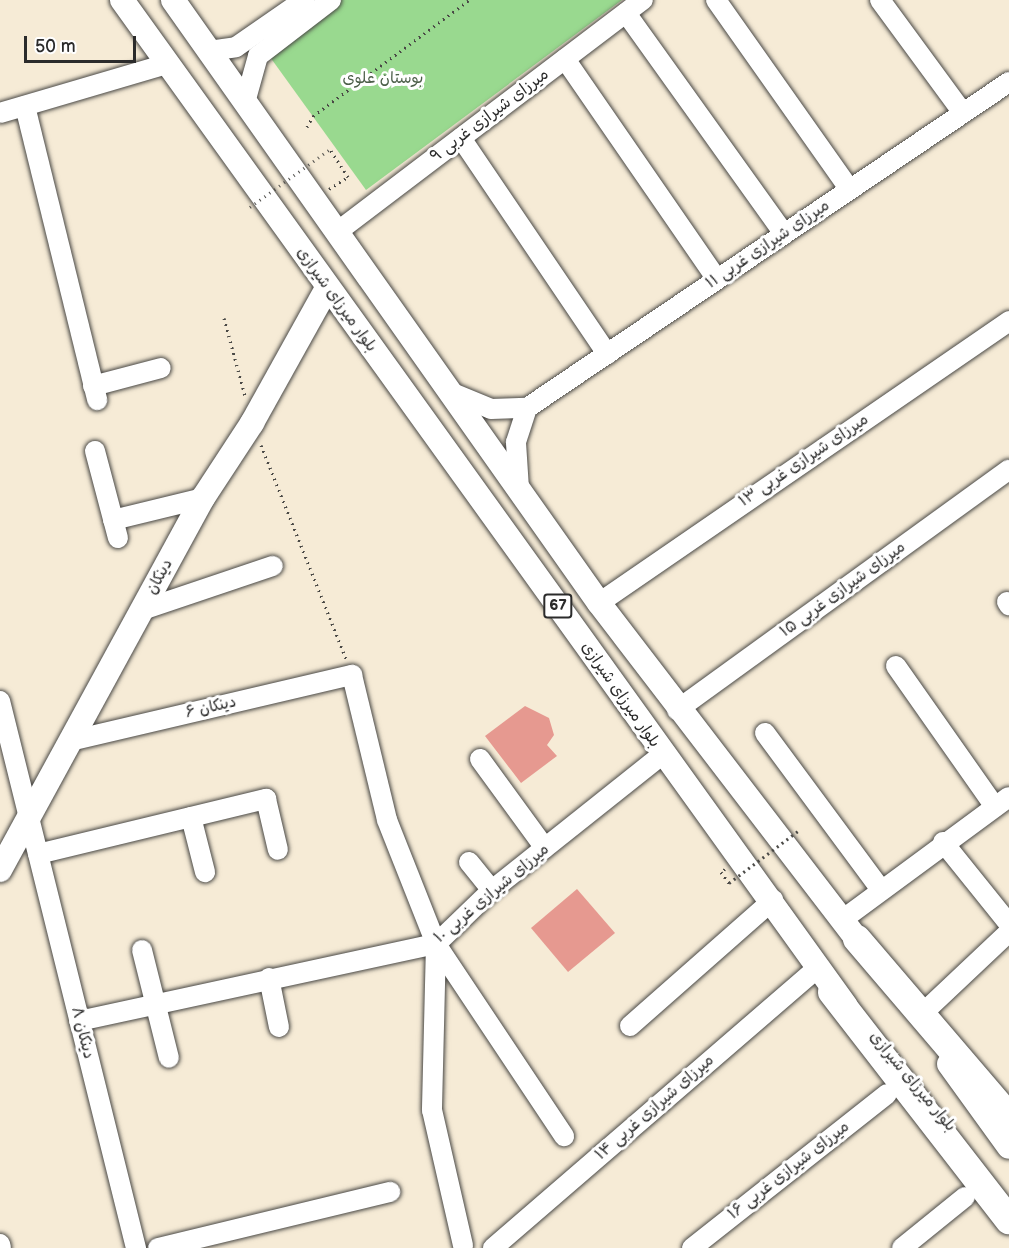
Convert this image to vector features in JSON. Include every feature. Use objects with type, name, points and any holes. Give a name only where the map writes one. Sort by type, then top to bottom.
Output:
[{"type":"highway","points":[[850,930],[923,1013],[1009,1117]]},
{"type":"highway","points":[[825,980],[1009,1220]]},
{"type":"main road","name":"بلوار میرزای شیرازی","points":[[122,0],[662,755],[773,900],[825,980],[906,1071],[1009,1200]]},
{"type":"main road","name":"67","points":[[173,0],[246,99],[599,603],[677,710],[850,930],[1009,1147]]},
{"type":"main road","name":"دینکان","points":[[0,870],[203,498],[252,423],[327,288]]},
{"type":"street","points":[[209,51],[236,47],[304,0]]},
{"type":"street","points":[[246,99],[258,56],[331,0]]},
{"type":"street","name":"میرزای شیرازی غربی ۹","points":[[337,232],[643,0]]},
{"type":"street","points":[[716,0],[850,190]]},
{"type":"street","points":[[880,0],[963,113]]},
{"type":"street","points":[[626,13],[784,234]]},
{"type":"street","points":[[565,59],[717,279]]},
{"type":"street","points":[[0,113],[166,64]]},
{"type":"street","name":"میرزای شیرازی غربی ۱۱","points":[[527,408],[1009,82]]},
{"type":"street","points":[[25,106],[95,393],[161,368]]},
{"type":"street","points":[[460,138],[607,354]]},
{"type":"street","name":"۱۳ میرزای شیرازی غربی","points":[[599,603],[1009,321]]},
{"type":"street","points":[[450,392],[491,409],[527,408],[516,442],[519,489]]},
{"type":"street","points":[[95,451],[116,529],[203,498]]},
{"type":"street","name":"۱۵ میرزای شیرازی غربی","points":[[677,710],[1009,470]]},
{"type":"street","points":[[142,610],[273,566]]},
{"type":"street","points":[[850,930],[881,890],[943,842],[1002,802],[896,666]]},
{"type":"street","points":[[352,675],[387,820],[436,944],[564,1136]]},
{"type":"street","name":"دینکان ۶","points":[[70,741],[352,675]]},
{"type":"street","name":"۸ دینکان","points":[[0,701],[136,1248]]},
{"type":"street","points":[[765,733],[881,890]]},
{"type":"street","name":"۱۰ میرزای شیرازی غربی","points":[[79,1021],[269,978],[436,944],[492,890],[662,755]]},
{"type":"street","points":[[480,759],[545,848]]},
{"type":"street","points":[[38,854],[266,799],[278,850]]},
{"type":"street","points":[[191,817],[205,872]]},
{"type":"street","points":[[943,842],[1009,924]]},
{"type":"street","points":[[469,862],[492,890]]},
{"type":"street","points":[[630,1026],[773,900]]},
{"type":"street","points":[[923,1013],[1009,932]]},
{"type":"street","points":[[436,944],[432,1110],[463,1245]]},
{"type":"street","points":[[142,950],[169,1058]]},
{"type":"street","points":[[269,978],[279,1027]]},
{"type":"street","name":"۱۴ میرزای شیرازی غربی","points":[[493,1248],[825,980]]},
{"type":"street","name":"۱۶ میرزای شیرازی غربی","points":[[692,1248],[887,1094]]},
{"type":"street","points":[[158,1248],[390,1192]]},
{"type":"street","points":[[902,1248],[965,1197]]},
{"type":"path","points":[[307,127],[313,116],[469,0]]},
{"type":"path","points":[[250,207],[330,149],[348,177]]},
{"type":"path","points":[[224,318],[252,423],[352,675]]},
{"type":"path","points":[[721,872],[729,883],[798,831]]},
{"type":"green space","name":"بوستان علوی","points":[[342,0],[622,0],[366,190],[270,57]]},
{"type":"building","points":[[525,706],[549,718],[554,735],[547,745],[557,756],[521,783],[485,736]]},
{"type":"building","points":[[577,889],[615,933],[568,972],[531,928]]}]
